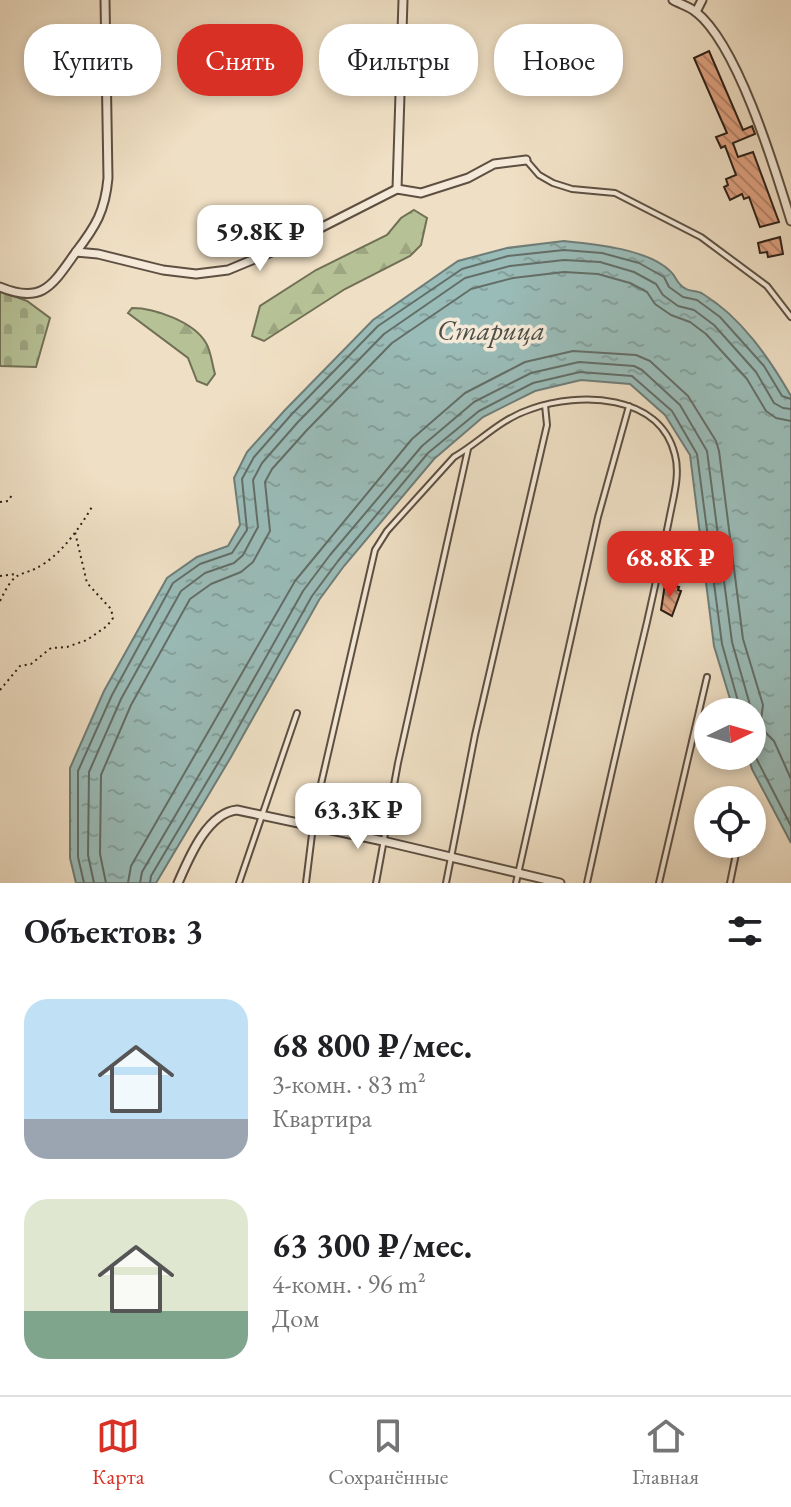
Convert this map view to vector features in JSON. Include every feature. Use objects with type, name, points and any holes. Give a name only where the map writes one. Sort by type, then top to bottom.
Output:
[{"type":"street","points":[[0,287],[28,295],[44,292],[96,226],[106,203],[105,0]]},
{"type":"street","points":[[397,189],[403,0]]},
{"type":"street","points":[[673,0],[696,12],[737,70],[791,221]]},
{"type":"street","points":[[696,12],[702,0]]},
{"type":"street","points":[[76,252],[196,274],[228,270],[281,248],[397,189],[421,193],[468,178],[494,164],[526,160]]},
{"type":"street","points":[[178,883],[188,861],[220,815],[237,810],[560,883]]},
{"type":"lane","points":[[526,160],[539,175],[553,183],[572,189],[615,193],[701,237],[767,286],[791,317]]},
{"type":"lane","points":[[306,883],[315,810],[375,550],[387,531],[454,457],[483,435],[509,418],[545,405],[583,399],[629,406],[651,418],[664,430],[678,468],[662,561],[587,883]]},
{"type":"lane","points":[[446,883],[481,709],[547,425],[545,405]]},
{"type":"lane","points":[[516,883],[598,517],[629,406]]},
{"type":"lane","points":[[376,883],[468,449]]},
{"type":"lane","points":[[659,883],[707,677]]},
{"type":"lane","points":[[239,883],[297,713]]},
{"type":"lane","points":[[730,883],[735,858]]},
{"type":"path","points":[[0,502],[8,501],[12,495]]},
{"type":"path","points":[[0,601],[13,577],[44,564],[75,532],[93,505]]},
{"type":"path","points":[[0,690],[20,666],[31,664],[51,648],[67,647],[87,640],[113,618],[111,609],[87,583],[75,532]]},
{"type":"path","points":[[0,576],[18,574]]},
{"type":"green space","points":[[414,210],[427,218],[421,245],[410,256],[345,289],[264,341],[252,336],[260,306],[316,270],[387,235],[401,218]]},
{"type":"green space","points":[[0,291],[27,301],[50,318],[36,367],[0,366]]},
{"type":"green space","points":[[132,308],[173,318],[200,335],[209,350],[215,374],[207,385],[197,381],[188,358],[128,313]]},
{"type":"water","name":"Старица","points":[[564,241],[620,249],[648,257],[672,273],[683,287],[703,294],[730,314],[764,353],[791,396],[791,843],[766,796],[766,786],[761,786],[753,770],[766,770],[766,698],[730,698],[714,646],[690,455],[665,415],[630,384],[581,380],[535,391],[483,417],[434,459],[319,600],[156,883],[76,883],[70,858],[70,768],[104,691],[167,578],[197,557],[228,546],[240,525],[234,478],[247,452],[373,320],[458,261],[507,248]]},
{"type":"building","points":[[709,51],[743,130],[752,126],[755,134],[733,143],[738,157],[753,152],[779,222],[760,227],[749,197],[744,199],[742,194],[730,200],[724,187],[728,185],[726,179],[736,175],[725,146],[721,148],[716,137],[727,133],[694,58]]},
{"type":"building","points":[[780,237],[783,254],[768,257],[767,252],[760,253],[758,243]]},
{"type":"building","points":[[665,584],[679,587],[681,591],[672,616],[661,610]]}]
